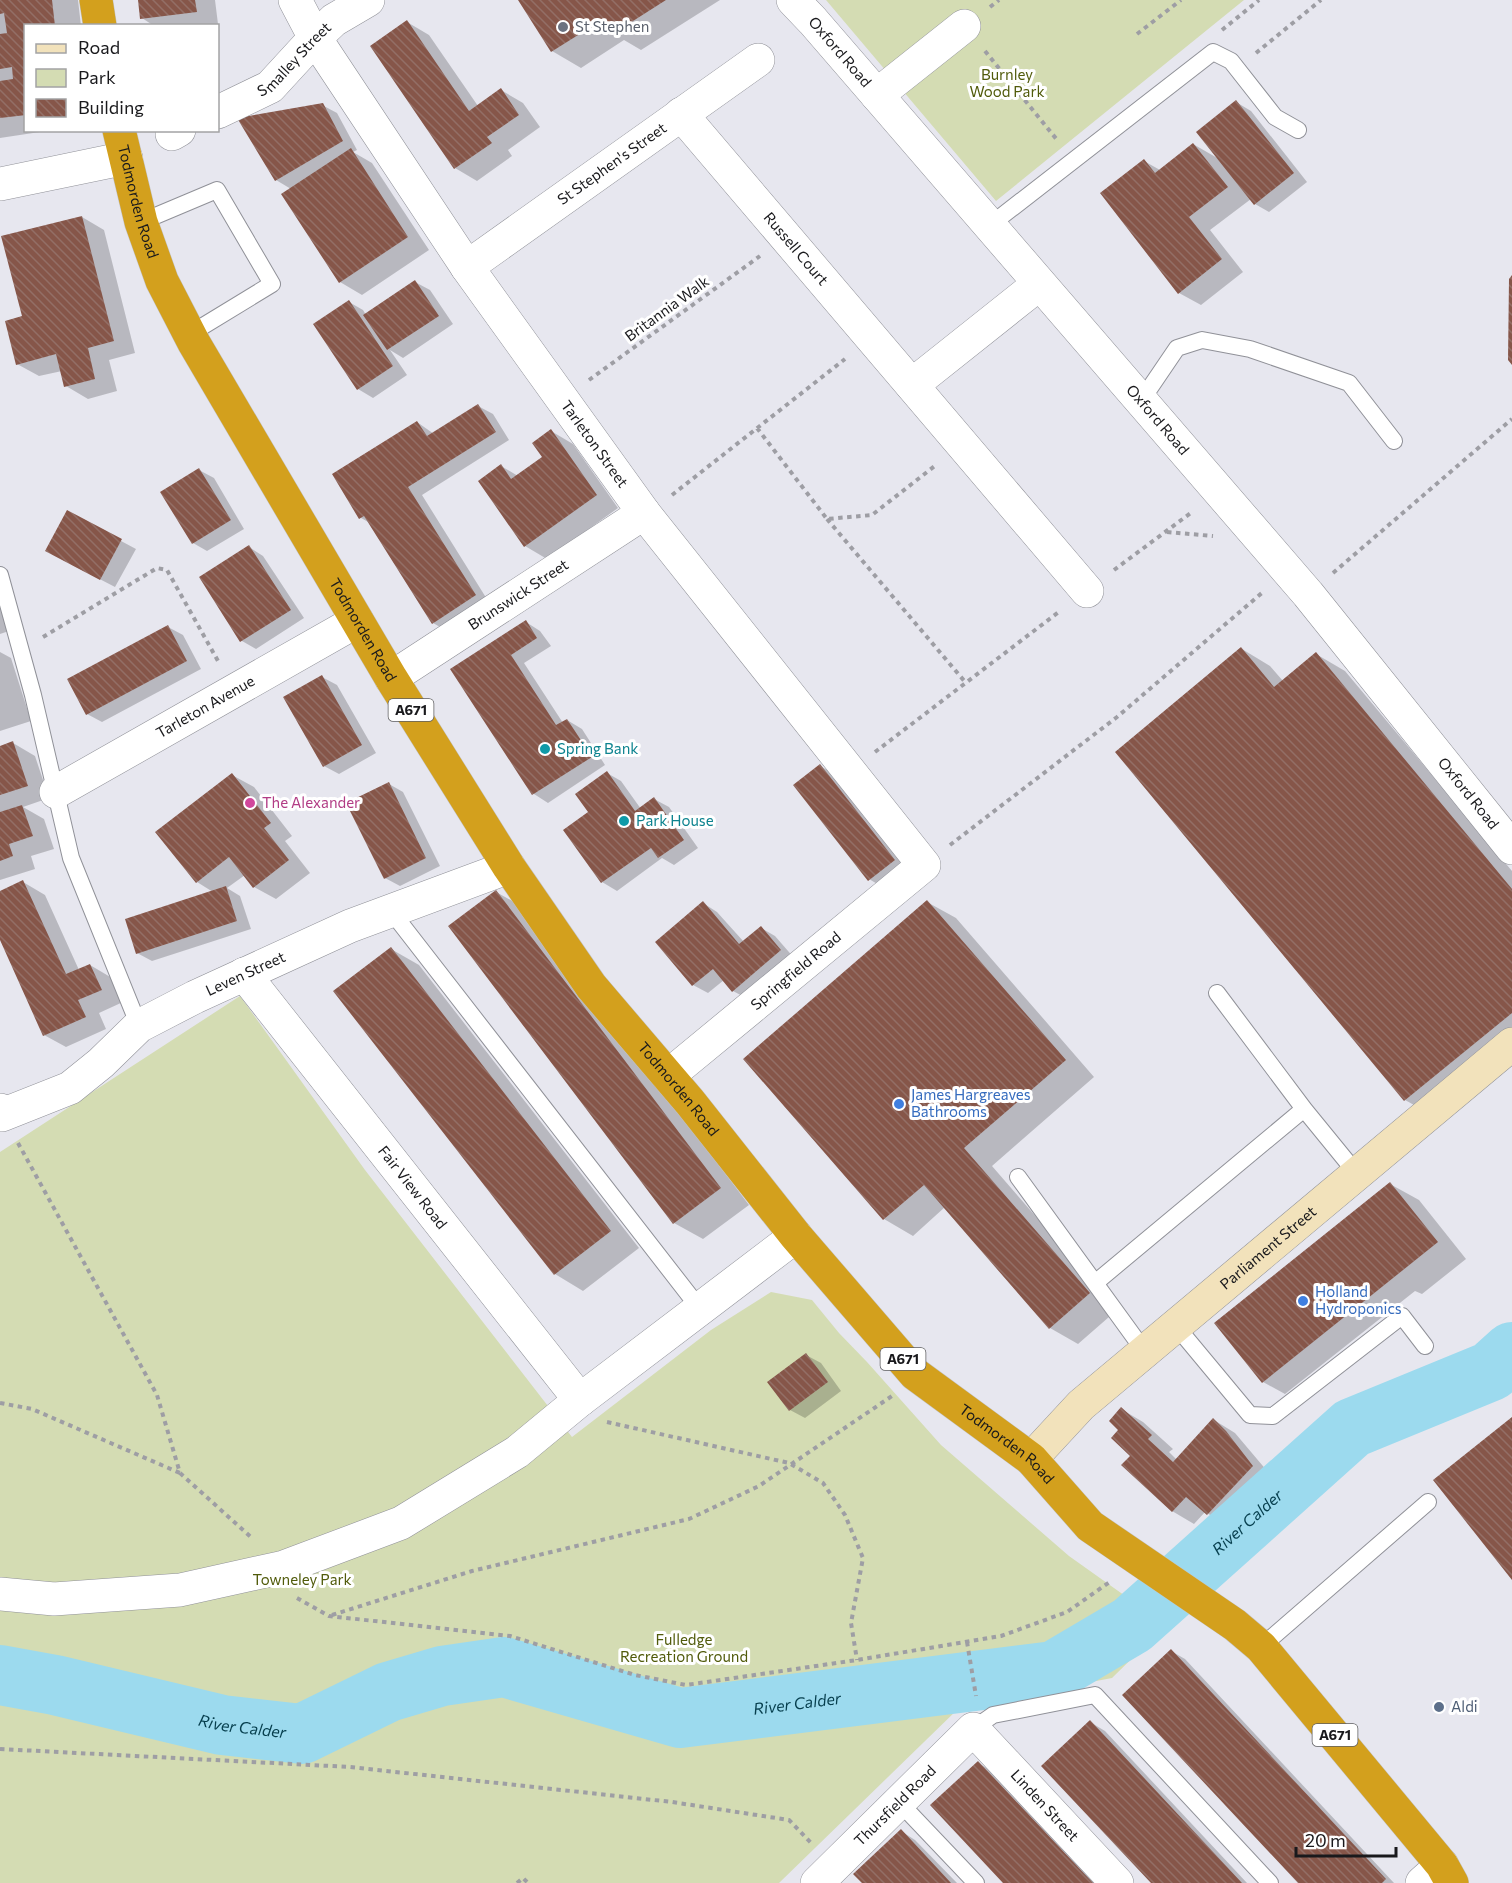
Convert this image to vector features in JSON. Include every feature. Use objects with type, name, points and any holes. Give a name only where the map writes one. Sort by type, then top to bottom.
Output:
[{"type":"highway","points":[[96,0],[100,24]]},
{"type":"highway","name":"Todmorden Road","points":[[123,144],[141,222],[162,280],[190,334],[390,678],[509,867],[591,986],[668,1076],[796,1236],[915,1374],[1031,1459],[1090,1526],[1235,1624],[1261,1647],[1439,1877]]},
{"type":"street","name":"Tarleton Street","points":[[295,0],[315,38],[467,267],[645,514],[924,865]]},
{"type":"street","name":"Smalley Street","points":[[219,112],[270,87],[315,38],[334,21],[368,0]]},
{"type":"street","name":"Oxford Road","points":[[793,0],[878,95],[1308,594],[1512,848]]},
{"type":"street","points":[[878,95],[964,26]]},
{"type":"street","name":"St Stephen's Street","points":[[467,267],[758,60]]},
{"type":"street","name":"Russell Court","points":[[681,114],[1087,591]]},
{"type":"street","points":[[0,184],[123,144]]},
{"type":"street","points":[[912,385],[1039,284]]},
{"type":"street","name":"Brunswick Street","points":[[390,678],[645,514]]},
{"type":"street","name":"Tarleton Avenue","points":[[56,792],[357,621]]},
{"type":"street","name":"Springfield Road","points":[[668,1076],[924,865]]},
{"type":"street","name":"Leven Street","points":[[1,1113],[70,1088],[101,1063],[139,1026],[195,997],[350,926],[509,867]]},
{"type":"street","name":"Fair View Road","points":[[244,974],[580,1400]]},
{"type":"street","name":"Parliament Street","points":[[1031,1459],[1081,1405],[1512,1044]]},
{"type":"street","points":[[0,1594],[54,1599],[180,1590],[284,1567],[401,1523],[517,1452],[580,1400],[796,1236]]},
{"type":"street","name":"Thursfield Road","points":[[828,1876],[899,1802],[976,1716]]},
{"type":"street","name":"Linden Street","points":[[976,1716],[1117,1883]]},
{"type":"lane","points":[[989,226],[1213,52],[1231,62],[1275,117],[1298,130]]},
{"type":"lane","points":[[141,222],[217,190],[272,284],[190,334]]},
{"type":"lane","points":[[1141,401],[1177,348],[1202,340],[1250,350],[1349,383],[1394,441]]},
{"type":"lane","points":[[0,574],[21,650],[71,858],[139,1026]]},
{"type":"lane","points":[[391,910],[700,1309]]},
{"type":"lane","points":[[1217,993],[1304,1109],[1358,1174]]},
{"type":"lane","points":[[1095,1283],[1304,1109]]},
{"type":"lane","points":[[1018,1178],[1145,1352]]},
{"type":"lane","points":[[1176,1326],[1250,1415],[1273,1416],[1402,1316],[1425,1346]]},
{"type":"lane","points":[[1261,1647],[1428,1502]]},
{"type":"lane","points":[[976,1716],[993,1715],[1095,1695],[1270,1883]]},
{"type":"lane","points":[[899,1802],[976,1883]]},
{"type":"path","points":[[1137,34],[1181,0]]},
{"type":"path","points":[[1213,52],[1209,41],[1259,0]]},
{"type":"path","points":[[1237,69],[1321,0]]},
{"type":"path","points":[[964,26],[1074,160]]},
{"type":"path","name":"Britannia Walk","points":[[562,399],[785,238]]},
{"type":"path","points":[[645,514],[872,338]]},
{"type":"path","points":[[1308,594],[1512,419]]},
{"type":"path","points":[[757,428],[827,519],[966,683]]},
{"type":"path","points":[[827,519],[872,515],[963,445]]},
{"type":"path","points":[[850,771],[1220,492]]},
{"type":"path","points":[[21,650],[157,568],[167,570],[234,691]]},
{"type":"path","points":[[924,865],[1117,717],[1263,592]]},
{"type":"path","points":[[1,1113],[157,1395],[180,1473]]},
{"type":"path","points":[[915,1374],[895,1393],[789,1463],[759,1486],[689,1519],[472,1571],[329,1616],[510,1636],[635,1675],[686,1685],[1001,1636],[1067,1612],[1145,1564]]},
{"type":"path","points":[[580,1400],[596,1419],[789,1463],[823,1483],[845,1515],[863,1558],[851,1623],[857,1660]]},
{"type":"path","points":[[0,1403],[32,1409],[180,1473],[284,1567]]},
{"type":"path","points":[[967,1642],[976,1716]]},
{"type":"path","points":[[0,1749],[350,1767],[672,1802],[789,1820],[828,1876]]},
{"type":"path","points":[[517,1883],[523,1878],[528,1883]]},
{"type":"green space","name":"Burnley Wood Park","points":[[826,0],[1244,0],[996,201]]},
{"type":"green space","name":"Towneley Park","points":[[240,996],[365,1170],[572,1437],[711,1330],[771,1292],[812,1300],[941,1445],[1069,1556],[1166,1625],[1112,1678],[960,1707],[779,1883],[0,1883],[0,1152]]},
{"type":"building","points":[[0,0],[52,0],[55,24],[24,24],[24,115],[0,118],[0,81],[13,79],[12,67],[0,69],[0,34],[7,33],[4,13],[0,14]]},
{"type":"building","points":[[138,0],[195,0],[197,12],[140,19]]},
{"type":"building","name":"St Stephen","points":[[518,0],[666,0],[611,35],[602,20],[551,52]]},
{"type":"building","points":[[407,20],[469,111],[501,88],[519,115],[487,137],[492,143],[454,169],[370,46]]},
{"type":"building","points":[[1236,100],[1294,173],[1254,205],[1196,132]]},
{"type":"building","points":[[323,103],[343,141],[275,181],[237,118]]},
{"type":"building","points":[[1193,143],[1228,187],[1189,217],[1222,259],[1178,294],[1100,193],[1144,159],[1155,173]]},
{"type":"building","points":[[351,148],[408,237],[339,283],[281,194]]},
{"type":"building","points":[[82,216],[114,341],[88,348],[95,379],[64,387],[56,354],[16,365],[5,321],[22,316],[1,236]]},
{"type":"building","points":[[1512,275],[1512,365],[1508,360],[1509,279]]},
{"type":"building","points":[[415,280],[439,316],[387,350],[363,315]]},
{"type":"building","points":[[349,300],[393,366],[357,390],[313,324]]},
{"type":"building","points":[[478,404],[496,432],[408,487],[476,595],[432,624],[364,516],[359,519],[332,474],[417,421],[427,436]]},
{"type":"building","points":[[551,429],[597,495],[524,547],[478,481],[501,464],[511,479],[542,457],[532,443]]},
{"type":"building","points":[[199,468],[231,520],[192,544],[160,492]]},
{"type":"building","points":[[67,510],[122,539],[100,580],[45,551]]},
{"type":"building","points":[[249,545],[291,610],[240,642],[199,577]]},
{"type":"building","points":[[526,620],[537,638],[511,655],[556,725],[567,719],[592,757],[532,795],[450,669]]},
{"type":"building","points":[[168,625],[187,661],[86,715],[67,679]]},
{"type":"building","points":[[1241,647],[1274,687],[1316,652],[1512,889],[1512,1013],[1404,1101],[1115,752]]},
{"type":"building","points":[[322,675],[362,745],[323,767],[283,697]]},
{"type":"building","points":[[13,741],[28,786],[0,795],[0,746]]},
{"type":"building","points":[[820,764],[895,860],[868,881],[793,785]]},
{"type":"building","name":"Park House","points":[[607,771],[635,811],[654,797],[684,840],[658,858],[651,848],[601,883],[563,830],[588,812],[575,794]]},
{"type":"building","points":[[232,773],[271,823],[264,828],[289,860],[253,888],[229,857],[196,883],[155,832]]},
{"type":"building","points":[[389,782],[426,858],[384,879],[346,803]]},
{"type":"building","points":[[22,805],[33,836],[9,844],[13,856],[0,861],[0,812]]},
{"type":"building","points":[[23,880],[66,974],[90,964],[102,990],[78,1000],[86,1017],[43,1036],[0,940],[0,891]]},
{"type":"building","points":[[226,886],[237,921],[136,954],[125,919]]},
{"type":"building","points":[[496,890],[721,1188],[673,1224],[448,926]]},
{"type":"building","name":"James Hargreaves Bathrooms","points":[[927,900],[1066,1060],[964,1148],[1090,1293],[1049,1329],[924,1185],[883,1220],[743,1059]]},
{"type":"building","points":[[703,901],[739,944],[761,926],[781,950],[732,992],[713,969],[692,986],[655,942]]},
{"type":"building","points":[[391,947],[611,1231],[554,1275],[333,991]]},
{"type":"building","name":"Holland Hydroponics","points":[[1390,1182],[1438,1242],[1262,1383],[1214,1323]]},
{"type":"building","points":[[806,1353],[828,1382],[789,1411],[767,1382]]},
{"type":"building","points":[[1121,1407],[1152,1435],[1148,1439],[1173,1462],[1213,1418],[1253,1466],[1207,1515],[1186,1497],[1172,1512],[1121,1465],[1130,1456],[1111,1438],[1118,1430],[1109,1421]]},
{"type":"building","points":[[1512,1417],[1512,1580],[1433,1480]]},
{"type":"building","points":[[1171,1649],[1386,1879],[1382,1883],[1298,1883],[1122,1695]]},
{"type":"building","points":[[1090,1720],[1242,1883],[1151,1883],[1041,1766]]},
{"type":"building","points":[[978,1761],[1093,1883],[1003,1883],[930,1805]]},
{"type":"building","points":[[901,1829],[951,1883],[862,1883],[853,1874]]},
{"type":"waterway","name":"River Calder","points":[[0,1675],[55,1685],[222,1725],[302,1734],[388,1692],[442,1676],[504,1667],[680,1718],[1054,1671],[1132,1625],[1352,1428],[1491,1371],[1512,1352]]},
{"type":"place","name":"St Stephen","points":[[563,27]]},
{"type":"place","name":"Spring Bank","points":[[545,749]]},
{"type":"place","name":"The Alexander","points":[[250,803]]},
{"type":"place","name":"Park House","points":[[624,821]]},
{"type":"place","name":"James Hargreaves Bathrooms","points":[[899,1104]]},
{"type":"place","name":"Holland Hydroponics","points":[[1303,1301]]},
{"type":"place","name":"Aldi","points":[[1439,1707]]},
{"type":"park label","name":"Fulledge Recreation Ground","points":[[684,1648]]}]
